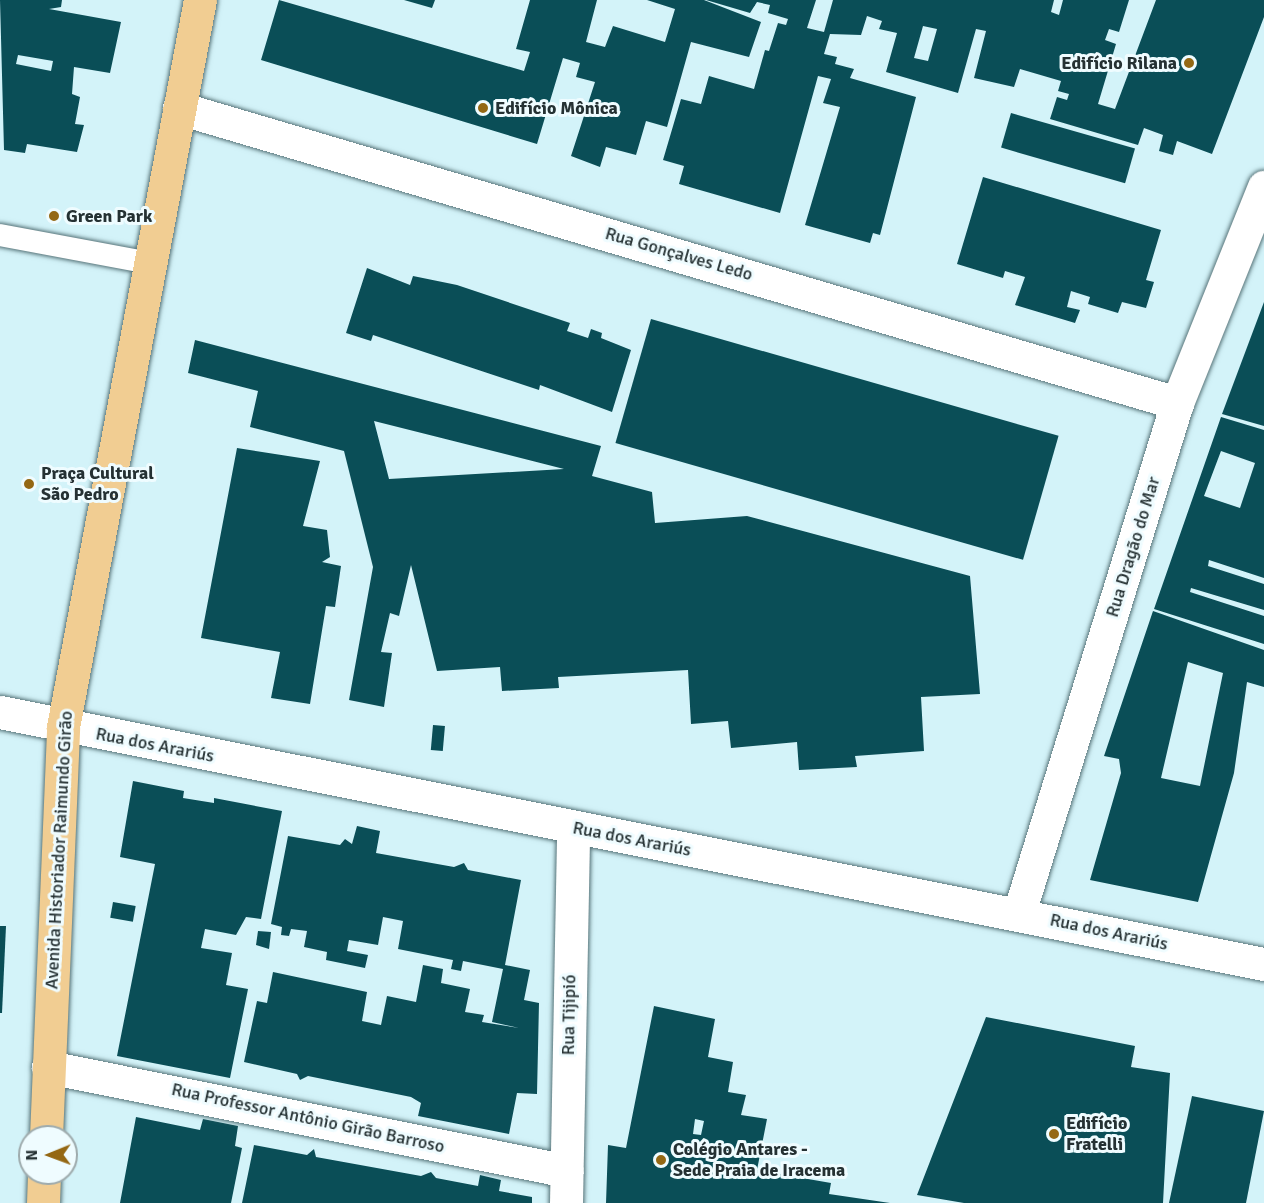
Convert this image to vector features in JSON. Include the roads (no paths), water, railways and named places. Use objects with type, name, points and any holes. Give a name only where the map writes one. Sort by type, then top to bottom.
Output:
[{"type":"main road","name":"Avenida Historiador Raimundo Girão","points":[[46,1125],[63,727],[200,0]]},
{"type":"main road","points":[[43,1203],[44,1185]]},
{"type":"street","name":"Rua Gonçalves Ledo","points":[[180,108],[1177,404]]},
{"type":"street","name":"Rua Dragão do Mar","points":[[1019,914],[1177,404],[1264,187]]},
{"type":"street","name":"Rua dos Arariús","points":[[0,712],[63,727],[1264,964]]},
{"type":"street","name":"Rua Tijipió","points":[[566,1187],[573,827]]},
{"type":"street","name":"Rua Professor Antônio Girão Barroso","points":[[48,1067],[566,1187]]},
{"type":"lane","points":[[0,235],[150,263]]},
{"type":"place","name":"Edifício Rilana","points":[[1189,63]]},
{"type":"place","name":"Edifício Mônica","points":[[483,108]]},
{"type":"place","name":"Green Park","points":[[54,216]]},
{"type":"place","name":"Praça Cultural São Pedro","points":[[29,484]]},
{"type":"place","name":"Edifício Fratelli","points":[[1054,1134]]},
{"type":"place","name":"Colégio Antares - Sede Praia de Iracema","points":[[661,1160]]}]
